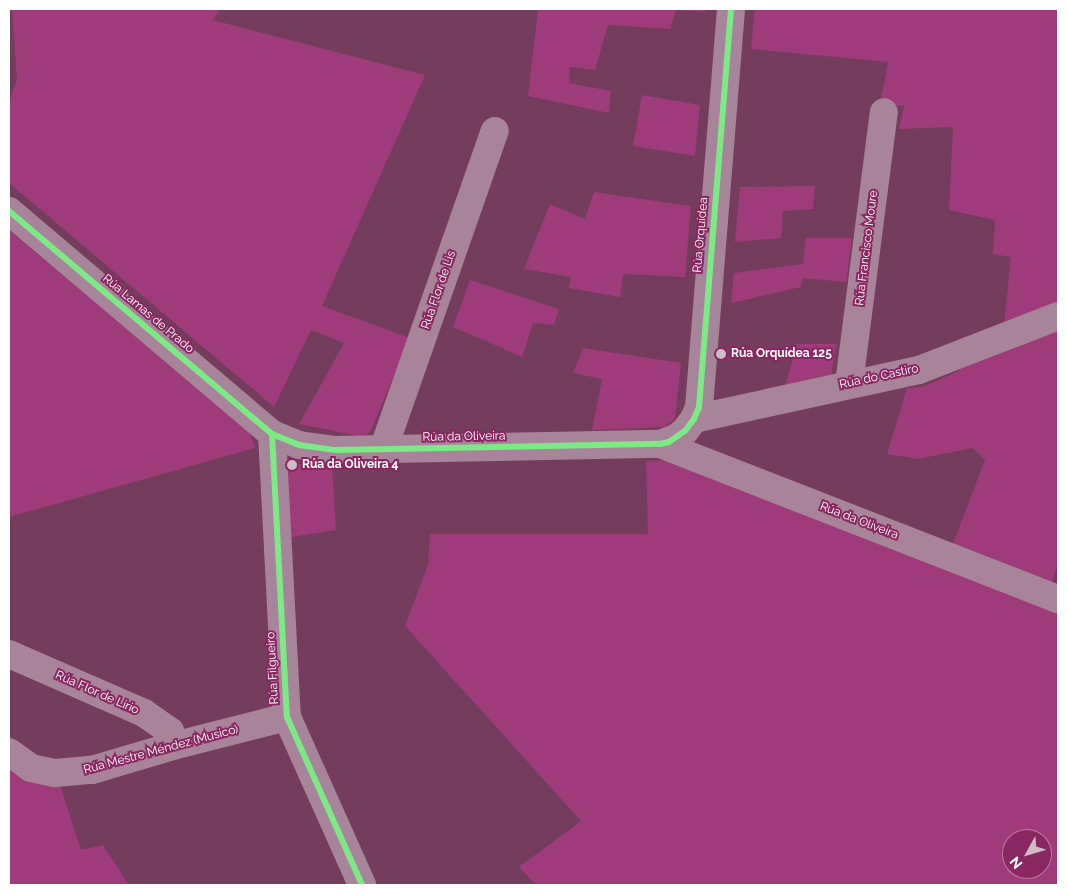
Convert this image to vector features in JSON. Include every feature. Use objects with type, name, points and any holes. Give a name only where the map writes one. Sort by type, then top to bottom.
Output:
[{"type":"street","name":"Rúa Orquídea","points":[[660,444],[676,438],[694,419],[699,407],[730,9]]},
{"type":"street","name":"Rúa Francisco Moure","points":[[849,384],[884,112]]},
{"type":"street","name":"Rúa Flor de Lis","points":[[383,450],[495,131]]},
{"type":"street","name":"Rúa Lamas de Prado","points":[[9,211],[272,434]]},
{"type":"street","name":"Rúa do Castiro","points":[[694,419],[919,370],[1058,316]]},
{"type":"street","name":"Rúa da Oliveira","points":[[272,434],[300,446],[336,450],[660,444],[1058,599]]},
{"type":"street","name":"Rúa Filgueiro","points":[[272,434],[287,717],[362,885]]},
{"type":"street","name":"Rúa Flor de Lirio","points":[[9,654],[144,713],[170,732],[173,746]]},
{"type":"street","name":"Rúa Mestre Méndez (Musico)","points":[[9,752],[31,768],[55,773],[92,770],[173,746],[287,717]]},
{"type":"shaded area","points":[[12,9],[220,9],[213,20],[425,75],[322,306],[410,338],[371,430],[365,437],[299,424],[344,343],[311,330],[274,407],[9,183],[9,103],[17,79]]},
{"type":"shaded area","points":[[538,9],[706,9],[705,12],[676,10],[670,29],[608,25],[595,70],[570,67],[569,83],[611,91],[609,113],[528,96]]},
{"type":"shaded area","points":[[755,9],[1058,9],[1058,308],[1004,323],[1011,257],[993,254],[995,220],[949,210],[953,127],[899,129],[904,106],[880,105],[888,62],[751,49]]},
{"type":"shaded area","points":[[642,95],[700,105],[695,156],[633,146]]},
{"type":"shaded area","points":[[815,186],[813,209],[783,211],[781,238],[735,242],[740,187]]},
{"type":"shaded area","points":[[594,192],[691,206],[685,277],[623,274],[620,297],[569,288],[571,277],[524,269],[550,204],[585,219]]},
{"type":"shaded area","points":[[9,230],[250,432],[255,448],[9,517]]},
{"type":"shaded area","points":[[806,238],[852,238],[846,282],[803,278],[801,287],[731,303],[734,273],[803,264]]},
{"type":"shaded area","points":[[470,280],[559,309],[554,325],[533,323],[522,357],[453,327]]},
{"type":"shaded area","points":[[1058,324],[1058,562],[1051,586],[951,549],[985,460],[973,448],[918,459],[887,454],[907,388],[922,387],[1027,336]]},
{"type":"shaded area","points":[[797,344],[836,344],[831,377],[785,387]]},
{"type":"shaded area","points":[[583,348],[681,363],[675,419],[664,427],[592,430],[602,379],[573,373]]},
{"type":"shaded area","points":[[666,460],[1058,613],[1058,885],[536,885],[519,867],[581,821],[405,626],[428,565],[430,534],[648,534],[646,461]]},
{"type":"shaded area","points":[[290,464],[332,465],[336,530],[285,538],[283,469]]},
{"type":"shaded area","points":[[9,761],[60,785],[81,850],[103,845],[129,885],[9,885]]},
{"type":"cycle path","points":[[9,211],[272,434],[299,445],[336,450],[660,444],[669,442],[685,431],[694,419],[699,407],[731,9]]},
{"type":"cycle path","points":[[272,434],[287,717],[362,885]]},
{"type":"place","name":"Rúa Orquídea 125","points":[[721,354]]},
{"type":"place","name":"Rúa da Oliveira 4","points":[[292,465]]}]
